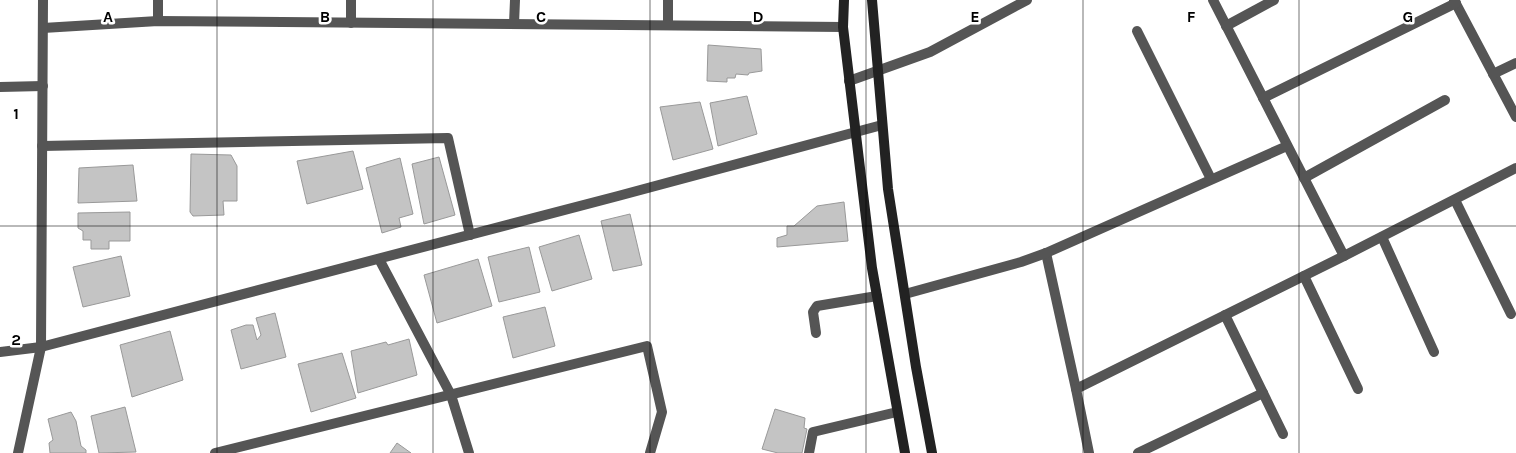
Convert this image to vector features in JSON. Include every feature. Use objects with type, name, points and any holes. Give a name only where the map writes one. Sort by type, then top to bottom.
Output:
[{"type":"street","points":[[18,453],[41,347],[43,0]]},
{"type":"street","points":[[158,0],[158,21]]},
{"type":"street","points":[[351,0],[352,23]]},
{"type":"street","points":[[514,0],[514,24]]},
{"type":"street","points":[[668,0],[668,25]]},
{"type":"street","points":[[844,0],[843,26],[872,268],[905,453]]},
{"type":"street","points":[[872,0],[888,189],[932,453]]},
{"type":"street","points":[[849,81],[930,52],[1027,0]]},
{"type":"street","points":[[1213,0],[1344,256]]},
{"type":"street","points":[[1226,26],[1274,0]]},
{"type":"street","points":[[1263,98],[1455,2],[1516,117]]},
{"type":"street","points":[[43,28],[158,21],[843,26]]},
{"type":"street","points":[[1137,31],[1211,180]]},
{"type":"street","points":[[1493,74],[1516,63]]},
{"type":"street","points":[[0,87],[43,86]]},
{"type":"street","points":[[1304,178],[1445,100]]},
{"type":"street","points":[[0,352],[41,347],[470,235],[882,124]]},
{"type":"street","points":[[42,146],[448,138],[470,235]]},
{"type":"street","points":[[905,294],[1021,262],[1046,253],[1287,146]]},
{"type":"street","points":[[1076,389],[1382,237],[1516,168]]},
{"type":"street","points":[[1455,200],[1511,314]]},
{"type":"street","points":[[1382,237],[1434,352]]},
{"type":"street","points":[[1046,253],[1089,453]]},
{"type":"street","points":[[379,259],[450,395],[469,453]]},
{"type":"street","points":[[1304,276],[1358,389]]},
{"type":"street","points":[[816,334],[813,312],[816,306],[877,296]]},
{"type":"street","points":[[1225,315],[1283,434]]},
{"type":"street","points":[[215,453],[647,346],[662,412],[650,453]]},
{"type":"street","points":[[1138,453],[1263,393]]},
{"type":"street","points":[[809,453],[813,432],[898,412]]},
{"type":"building","points":[[708,45],[761,49],[762,71],[749,73],[748,75],[736,74],[735,78],[727,78],[727,82],[707,81]]},
{"type":"building","points":[[747,96],[757,134],[718,146],[710,103]]},
{"type":"building","points":[[700,102],[713,149],[673,160],[660,107]]},
{"type":"building","points":[[353,151],[363,189],[307,204],[297,161]]},
{"type":"building","points":[[191,154],[231,155],[237,166],[237,201],[223,201],[224,215],[193,216],[190,212]]},
{"type":"building","points":[[439,157],[455,215],[424,224],[412,164]]},
{"type":"building","points":[[400,158],[413,214],[399,218],[401,227],[382,233],[366,168]]},
{"type":"building","points":[[133,165],[137,201],[78,203],[79,168]]},
{"type":"building","points":[[844,202],[848,241],[777,247],[777,238],[787,235],[787,226],[794,226],[817,206]]},
{"type":"building","points":[[130,212],[130,241],[109,241],[109,249],[91,249],[91,240],[83,240],[83,231],[78,228],[78,213]]},
{"type":"building","points":[[630,214],[642,265],[613,271],[601,221]]},
{"type":"building","points":[[579,235],[592,279],[552,291],[539,247]]},
{"type":"building","points":[[529,247],[540,292],[499,302],[488,257]]},
{"type":"building","points":[[121,256],[130,296],[83,307],[73,267]]},
{"type":"building","points":[[478,259],[492,306],[437,323],[424,275]]},
{"type":"building","points":[[545,307],[555,346],[513,358],[503,317]]},
{"type":"building","points":[[275,313],[286,357],[241,369],[231,330],[246,325],[253,325],[257,340],[261,335],[256,318]]},
{"type":"building","points":[[170,331],[183,380],[132,397],[120,345]]},
{"type":"building","points":[[409,339],[417,375],[358,393],[351,351],[386,342],[388,345]]},
{"type":"building","points":[[342,353],[356,398],[311,412],[298,364]]},
{"type":"building","points":[[125,407],[136,452],[99,453],[91,416]]},
{"type":"building","points":[[775,409],[805,418],[804,428],[807,429],[802,453],[778,453],[762,449]]},
{"type":"building","points":[[71,412],[76,421],[81,446],[86,450],[86,453],[50,453],[49,443],[53,440],[48,419]]},
{"type":"building","points":[[397,443],[411,453],[390,453]]}]
